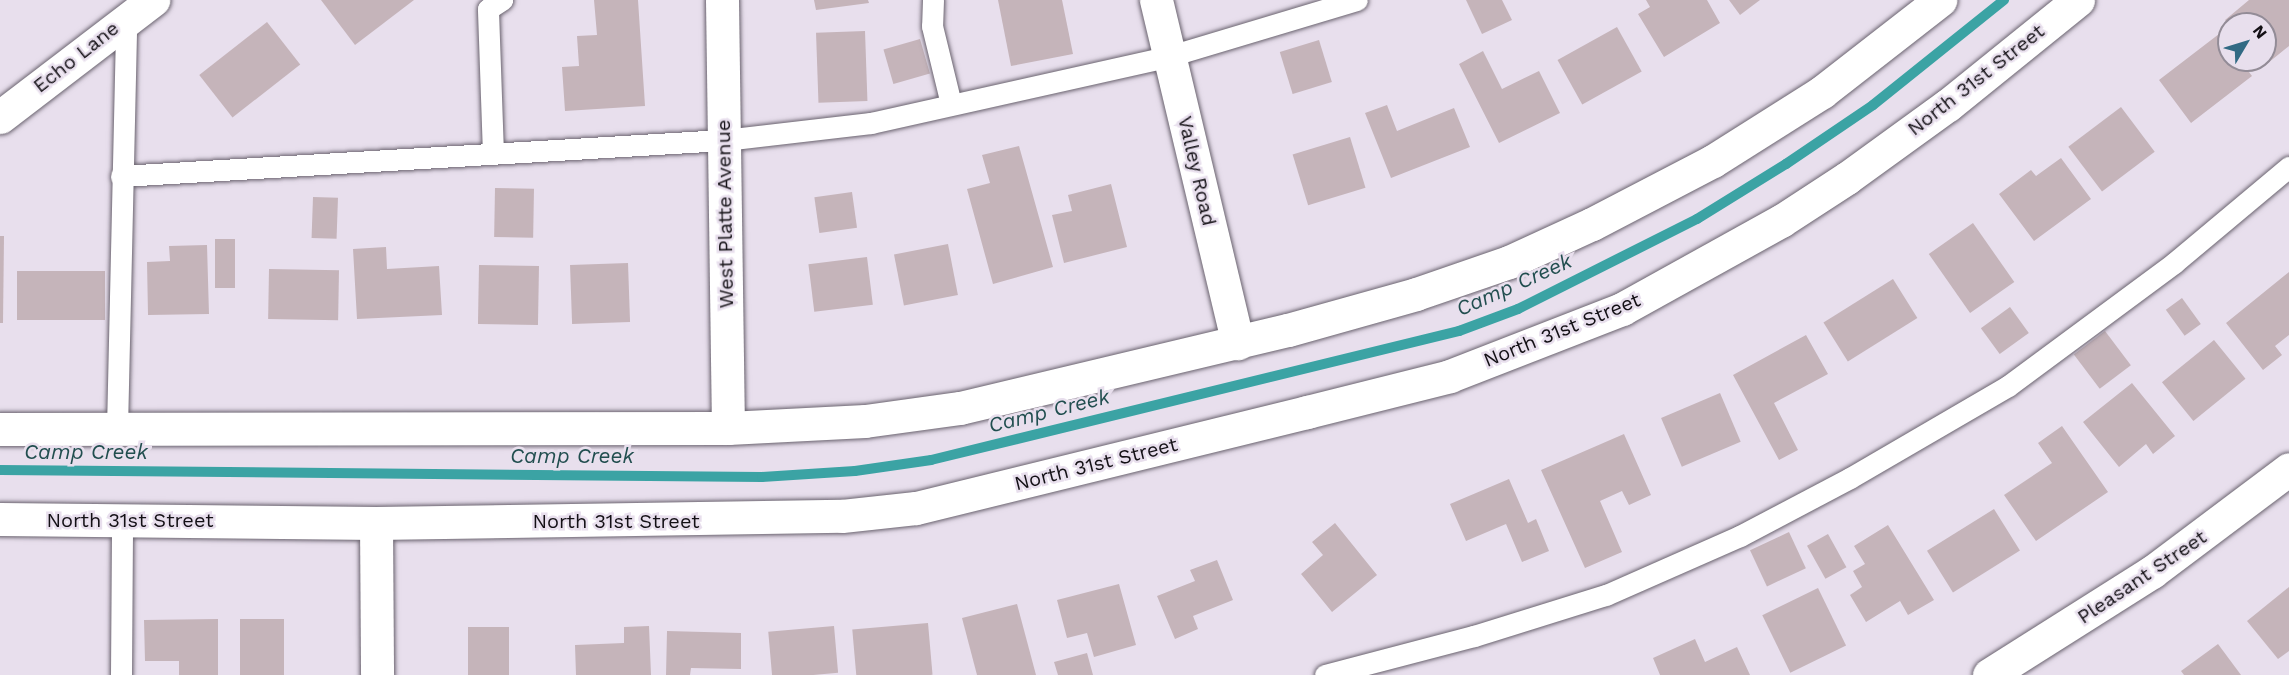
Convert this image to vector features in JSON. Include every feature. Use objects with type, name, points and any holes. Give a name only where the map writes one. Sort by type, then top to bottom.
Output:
[{"type":"main road","name":"West Platte Avenue","points":[[722,0],[728,428]]},
{"type":"main road","name":"Valley Road","points":[[1156,0],[1238,343]]},
{"type":"main road","points":[[0,429],[728,428],[865,421],[960,408],[1238,343],[1416,294],[1509,262],[1592,224],[1713,161],[1822,92],[1940,0]]},
{"type":"main road","name":"North 31st Street","points":[[0,519],[376,523],[777,519],[916,507],[1450,376],[1622,309],[1781,221],[1948,105],[2078,0]]},
{"type":"main road","name":"Echo Lane","points":[[0,117],[139,9]]},
{"type":"main road","name":"Pleasant Street","points":[[1989,675],[2152,572],[2289,469]]},
{"type":"main road","points":[[376,523],[377,675]]},
{"type":"lane","points":[[493,154],[488,9],[502,0]]},
{"type":"lane","points":[[933,0],[932,26],[951,104]]},
{"type":"lane","points":[[121,176],[724,140],[871,123],[1170,56],[1357,0]]},
{"type":"lane","points":[[117,429],[121,176],[139,9]]},
{"type":"lane","points":[[1324,675],[1474,636],[1606,595],[1740,536],[1840,484],[2008,386],[2174,263],[2289,167]]},
{"type":"lane","points":[[121,675],[122,520]]},
{"type":"building","points":[[321,0],[414,0],[355,45]]},
{"type":"building","points":[[594,0],[638,0],[645,106],[565,111],[562,67],[579,66],[577,36],[597,35]]},
{"type":"building","points":[[814,0],[868,0],[869,3],[816,10]]},
{"type":"building","points":[[998,0],[1062,0],[1073,54],[1011,66]]},
{"type":"building","points":[[1466,0],[1502,0],[1512,20],[1482,34]]},
{"type":"building","points":[[1646,0],[1707,0],[1720,23],[1664,57],[1638,14],[1650,7]]},
{"type":"building","points":[[1729,0],[1760,0],[1740,15]]},
{"type":"building","points":[[2249,0],[2289,0],[2289,46],[2277,56],[2277,12],[2235,12]]},
{"type":"building","points":[[267,22],[300,65],[232,117],[199,75]]},
{"type":"building","points":[[1617,27],[1642,72],[1582,105],[1558,60]]},
{"type":"building","points":[[865,31],[867,101],[818,103],[816,33]]},
{"type":"building","points":[[2217,36],[2217,72],[2249,72],[2252,76],[2191,123],[2159,80]]},
{"type":"building","points":[[920,39],[930,74],[893,84],[883,49]]},
{"type":"building","points":[[1319,40],[1332,82],[1293,94],[1280,52]]},
{"type":"building","points":[[1483,51],[1502,89],[1539,71],[1560,113],[1499,143],[1459,64]]},
{"type":"building","points":[[1387,105],[1397,131],[1454,108],[1470,147],[1391,178],[1365,113]]},
{"type":"building","points":[[2121,107],[2155,152],[2102,191],[2068,147]]},
{"type":"building","points":[[1350,137],[1365,188],[1308,205],[1293,155]]},
{"type":"building","points":[[1019,146],[1053,267],[993,284],[967,189],[990,183],[982,155]]},
{"type":"building","points":[[2061,158],[2091,199],[2034,241],[1999,194],[2031,170],[2036,176]]},
{"type":"building","points":[[1111,184],[1127,247],[1064,263],[1052,215],[1072,211],[1068,195]]},
{"type":"building","points":[[495,188],[534,189],[533,238],[494,237]]},
{"type":"building","points":[[852,192],[857,228],[819,233],[814,197]]},
{"type":"building","points":[[313,197],[338,198],[337,239],[312,238]]},
{"type":"building","points":[[1973,223],[2014,282],[1970,313],[1929,254]]},
{"type":"building","points":[[0,236],[4,236],[3,323],[0,323]]},
{"type":"building","points":[[215,239],[235,239],[235,288],[215,288]]},
{"type":"building","points":[[948,244],[958,295],[904,306],[894,254]]},
{"type":"building","points":[[207,245],[209,314],[148,315],[147,262],[170,261],[169,246]]},
{"type":"building","points":[[386,247],[387,269],[439,266],[442,315],[357,319],[353,249]]},
{"type":"building","points":[[867,257],[873,305],[814,312],[808,264]]},
{"type":"building","points":[[628,263],[630,322],[572,324],[570,265]]},
{"type":"building","points":[[479,265],[539,266],[538,325],[478,324]]},
{"type":"building","points":[[269,269],[339,270],[338,320],[268,319]]},
{"type":"building","points":[[17,271],[105,271],[105,320],[17,320]]},
{"type":"building","points":[[2289,272],[2289,335],[2275,346],[2282,355],[2263,370],[2226,323]]},
{"type":"building","points":[[1893,279],[1917,318],[1848,361],[1823,322]]},
{"type":"building","points":[[2182,298],[2201,324],[2185,336],[2166,310]]},
{"type":"building","points":[[2010,307],[2029,333],[2000,354],[1981,328]]},
{"type":"building","points":[[2105,331],[2131,365],[2100,389],[2074,354]]},
{"type":"building","points":[[1806,335],[1828,374],[1774,403],[1798,450],[1779,460],[1733,375]]},
{"type":"building","points":[[2214,340],[2245,379],[2193,421],[2162,382]]},
{"type":"building","points":[[2132,383],[2175,436],[2153,454],[2146,444],[2119,467],[2083,422]]},
{"type":"building","points":[[1720,393],[1741,442],[1682,467],[1661,418]]},
{"type":"building","points":[[2062,426],[2108,492],[2036,541],[2004,495],[2052,463],[2038,443]]},
{"type":"building","points":[[1624,434],[1651,495],[1629,505],[1622,491],[1600,501],[1622,552],[1585,568],[1541,470]]},
{"type":"building","points":[[1509,479],[1528,523],[1536,519],[1549,551],[1522,562],[1506,524],[1466,541],[1450,504]]},
{"type":"building","points":[[1994,509],[2020,551],[1953,592],[1927,551]]},
{"type":"building","points":[[1335,523],[1377,575],[1332,612],[1301,574],[1323,555],[1312,542]]},
{"type":"building","points":[[1888,525],[1934,600],[1908,615],[1900,601],[1866,622],[1850,595],[1862,587],[1853,571],[1865,564],[1854,546]]},
{"type":"building","points":[[1789,532],[1806,568],[1767,586],[1750,550]]},
{"type":"building","points":[[1828,534],[1846,567],[1825,579],[1807,546]]},
{"type":"building","points":[[1217,560],[1233,600],[1193,616],[1198,629],[1175,639],[1157,596],[1195,581],[1190,570]]},
{"type":"building","points":[[1119,584],[1136,645],[1094,657],[1087,633],[1067,638],[1057,600]]},
{"type":"building","points":[[2289,587],[2289,651],[2278,659],[2247,621]]},
{"type":"building","points":[[1818,588],[1846,646],[1790,673],[1762,615]]},
{"type":"building","points":[[1017,604],[1036,675],[977,675],[962,618]]},
{"type":"building","points":[[218,619],[218,675],[179,675],[179,661],[145,661],[144,620]]},
{"type":"building","points":[[240,619],[284,619],[284,675],[240,675]]},
{"type":"building","points":[[928,623],[933,675],[856,675],[852,630]]},
{"type":"building","points":[[649,626],[651,675],[576,675],[575,645],[624,643],[624,627]]},
{"type":"building","points":[[834,626],[838,673],[772,675],[768,632]]},
{"type":"building","points":[[468,627],[509,627],[509,675],[468,675]]},
{"type":"building","points":[[667,631],[741,633],[741,669],[691,668],[690,675],[666,675]]},
{"type":"building","points":[[1695,639],[1705,662],[1737,647],[1750,675],[1660,675],[1653,658]]},
{"type":"building","points":[[2218,644],[2241,675],[2184,675],[2181,671]]},
{"type":"building","points":[[1087,653],[1093,675],[1058,675],[1054,662]]},
{"type":"waterway","name":"Camp Creek","points":[[0,470],[762,477],[855,471],[931,460],[1459,331],[1518,309],[1697,219],[1786,164],[1873,105],[2004,0]]}]
